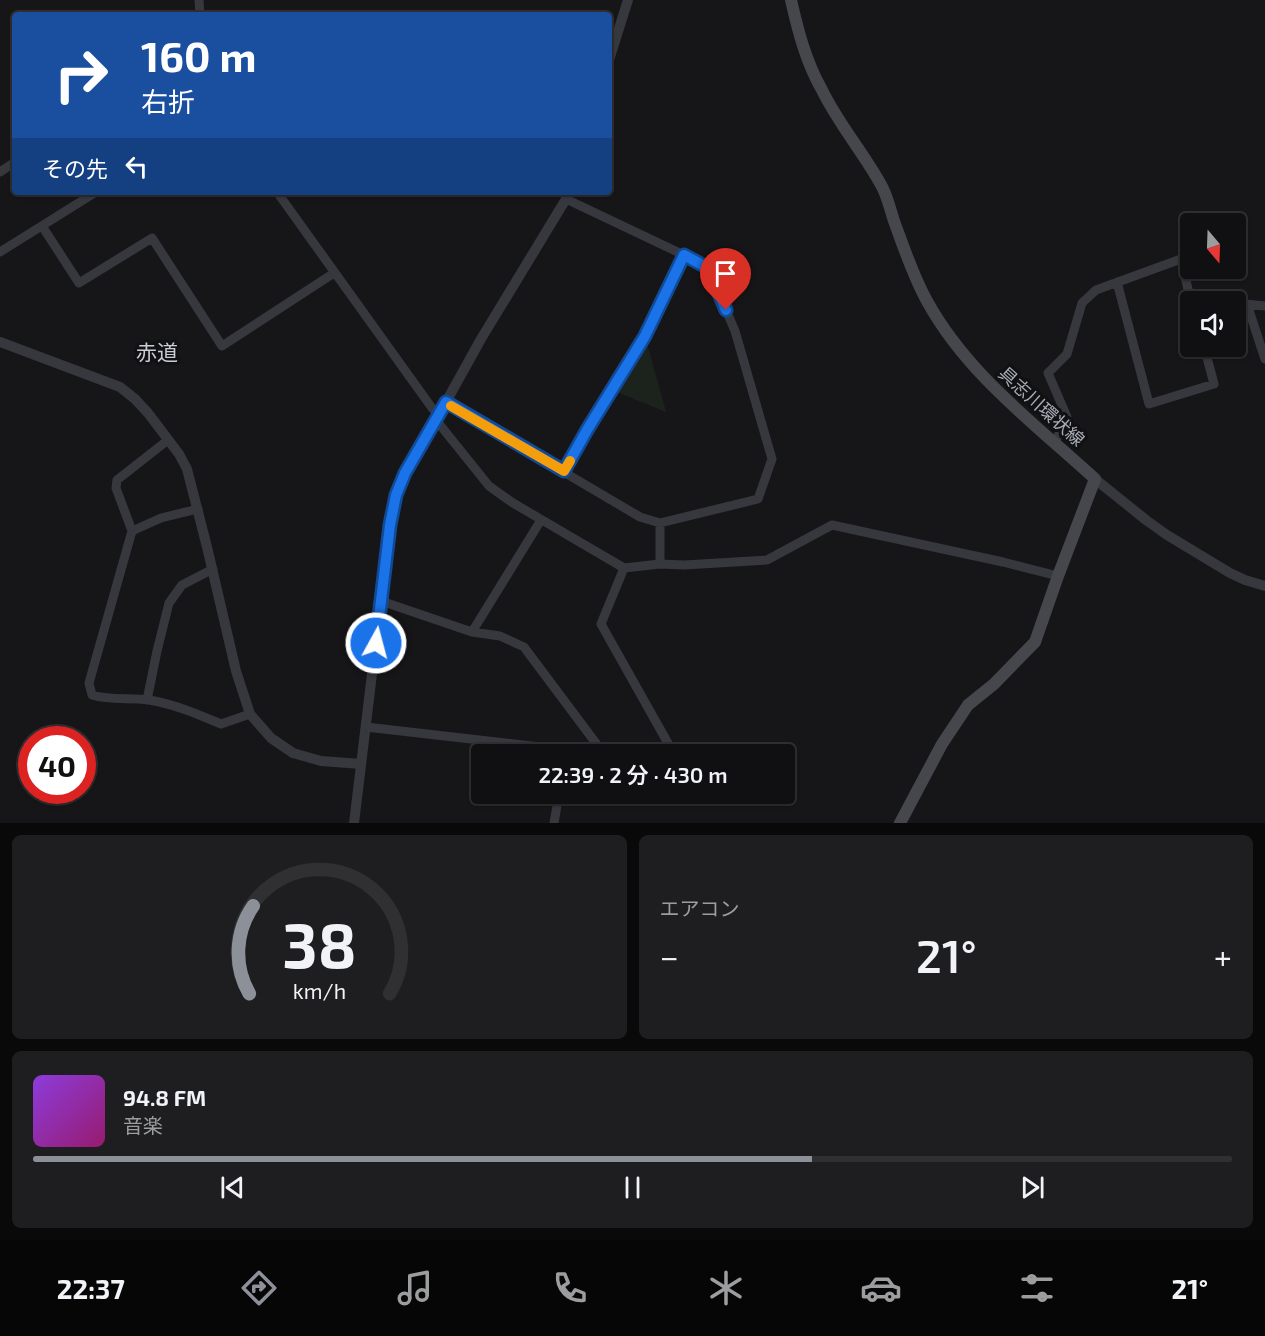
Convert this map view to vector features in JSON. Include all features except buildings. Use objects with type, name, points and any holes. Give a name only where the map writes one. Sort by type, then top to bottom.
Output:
[{"type":"main road","name":"具志川環状線","points":[[791,0],[801,41],[813,73],[833,109],[882,185],[908,260],[928,303],[975,369],[1095,479]]},
{"type":"main road","points":[[900,823],[942,744],[968,705],[994,684],[1035,642],[1095,479]]},
{"type":"street","points":[[612,51],[628,0]]},
{"type":"street","points":[[0,252],[91,195]]},
{"type":"street","points":[[279,195],[489,486],[513,503],[624,568],[660,564],[684,565],[767,560],[832,525],[1058,576]]},
{"type":"street","points":[[354,823],[390,525],[396,495],[405,473],[481,339],[567,196],[708,268],[735,331],[772,459],[758,499],[660,523],[640,517],[446,402]]},
{"type":"street","points":[[42,226],[79,283],[152,238],[222,346],[334,273]]},
{"type":"street","points":[[564,471],[645,336],[684,255]]},
{"type":"street","points":[[1055,442],[1066,417],[1048,374],[1066,354],[1082,303],[1096,290],[1181,259],[1188,291]]},
{"type":"street","points":[[1117,282],[1149,404],[1214,384],[1206,357]]},
{"type":"street","points":[[1265,306],[1247,304],[1265,359]]},
{"type":"street","points":[[0,342],[120,387],[135,399],[179,454],[187,469],[236,671],[250,714],[271,738],[293,753],[321,761],[361,764]]},
{"type":"street","points":[[168,440],[117,480],[116,488],[132,531],[89,683],[92,695],[102,698],[147,700],[183,708],[221,724],[250,714]]},
{"type":"street","points":[[1095,479],[1167,535],[1230,573],[1265,586]]},
{"type":"street","points":[[132,531],[161,518],[198,509]]},
{"type":"street","points":[[472,632],[541,520]]},
{"type":"street","points":[[660,523],[660,564]]},
{"type":"street","points":[[624,568],[601,624],[668,744]]},
{"type":"street","points":[[147,700],[169,603],[182,585],[213,570]]},
{"type":"street","points":[[381,601],[472,632],[500,636],[524,647],[597,744]]},
{"type":"street","points":[[366,727],[502,744]]},
{"type":"street","points":[[554,823],[557,804]]},
{"type":"shaded area","points":[[645,336],[666,412],[612,390]]},
{"type":"slow traffic","points":[[451,406],[564,471],[570,461]]},
{"type":"district","name":"赤道","points":[[157,351]]},
{"type":"route","points":[[376,643],[390,525],[396,495],[405,473],[446,402],[564,471],[645,336],[684,255],[708,268],[726,310]]}]
